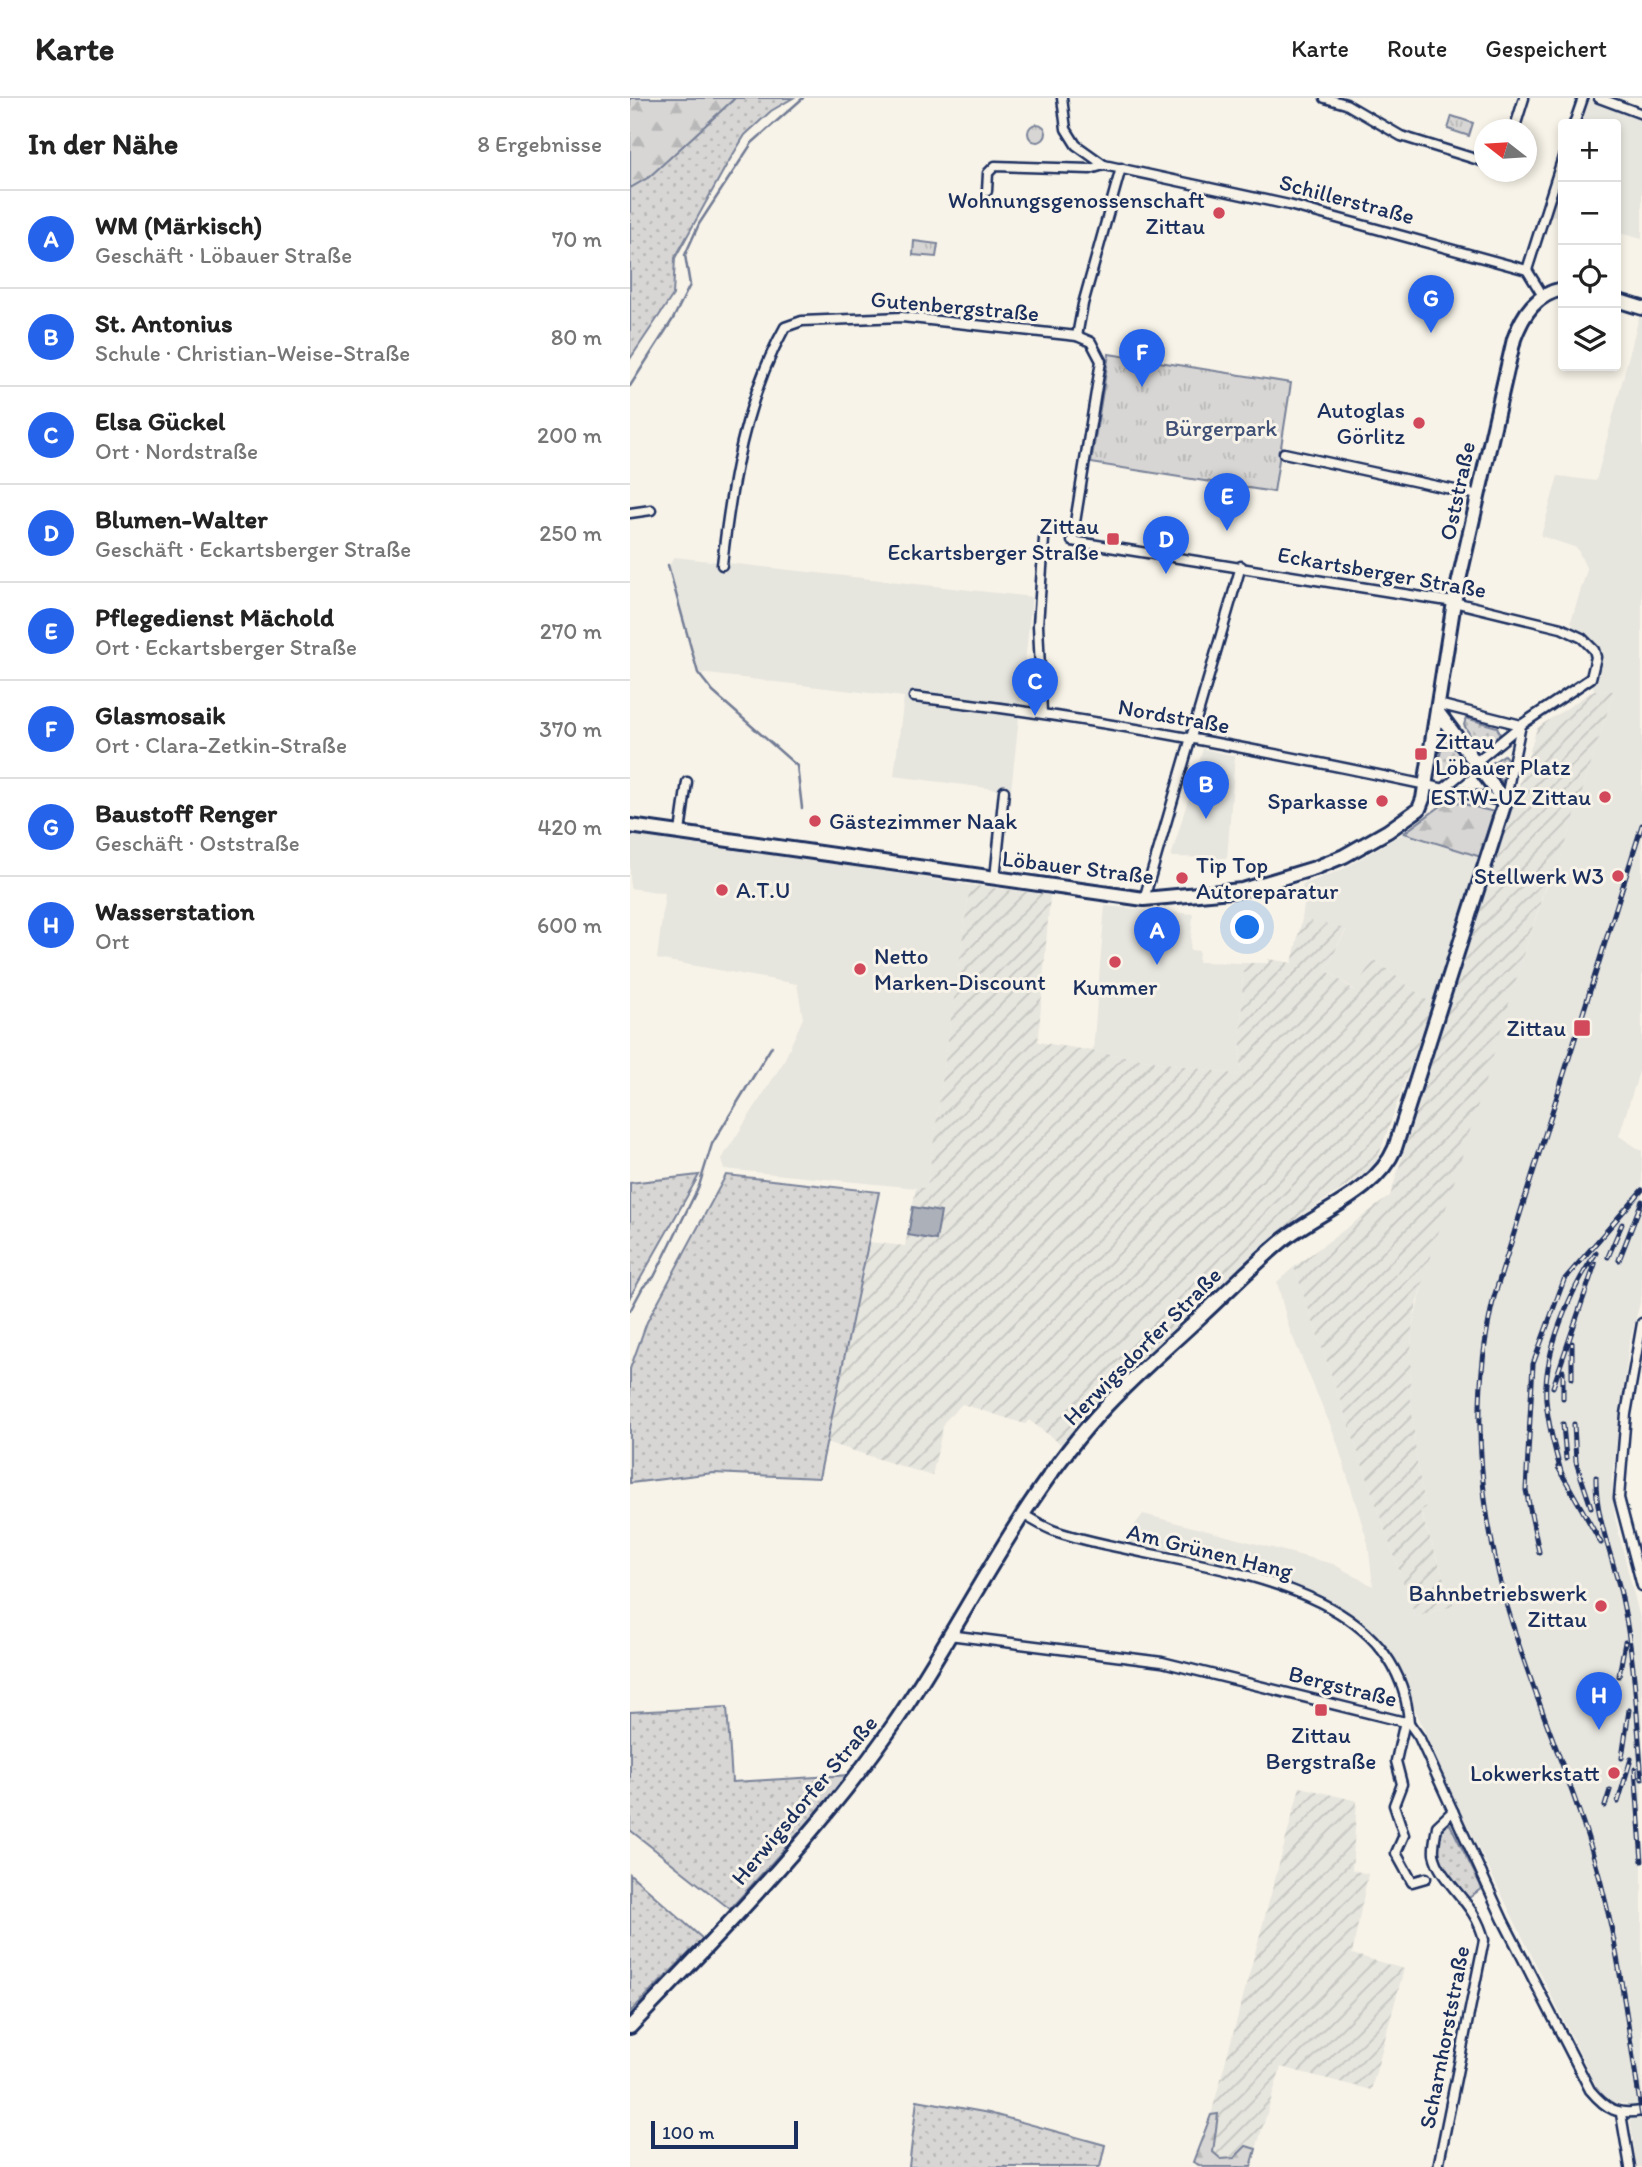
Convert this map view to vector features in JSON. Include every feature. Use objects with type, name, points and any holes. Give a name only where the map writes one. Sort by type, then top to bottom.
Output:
[{"type":"street","name":"Schillerstraße","points":[[1062,98],[1066,129],[1076,145],[1104,165]]},
{"type":"street","points":[[1325,98],[1346,104],[1401,136],[1474,159]]},
{"type":"street","points":[[1517,119],[1524,98]]},
{"type":"street","points":[[1576,119],[1583,98]]},
{"type":"street","points":[[1600,98],[1642,114]]},
{"type":"street","name":"Schillerstraße","points":[[987,191],[988,173],[995,166],[1080,169],[1104,165],[1327,214],[1527,270]]},
{"type":"street","points":[[1077,336],[1083,304],[1121,168]]},
{"type":"street","points":[[1558,173],[1527,270],[1543,296],[1558,291]]},
{"type":"street","name":"Oststraße","points":[[1438,707],[1454,602],[1514,339],[1523,316],[1543,296]]},
{"type":"street","points":[[1621,302],[1642,308]]},
{"type":"street","name":"Gutenbergstraße","points":[[722,565],[728,509],[746,425],[761,376],[785,327],[802,321],[902,317],[1077,336]]},
{"type":"street","name":"Eckartsberger Straße","points":[[1077,336],[1091,342],[1101,361],[1072,541],[1454,602],[1561,628],[1582,638],[1594,650],[1596,657],[1591,678],[1521,725]]},
{"type":"street","points":[[1284,453],[1478,495]]},
{"type":"street","points":[[630,513],[651,510]]},
{"type":"street","points":[[1042,713],[1038,625],[1044,539]]},
{"type":"street","points":[[1144,898],[1241,566]]},
{"type":"street","name":"Nordstraße","points":[[914,697],[1042,713],[1191,737],[1426,785]]},
{"type":"street","points":[[1438,707],[1521,725]]},
{"type":"street","points":[[1438,707],[1505,802]]},
{"type":"street","name":"Löbauer Straße","points":[[630,826],[1144,898],[1201,896],[1242,890],[1315,868],[1366,845],[1419,808],[1426,785],[1438,707]]},
{"type":"street","points":[[1443,789],[1521,725]]},
{"type":"street","points":[[1505,802],[1521,725]]},
{"type":"street","points":[[680,832],[687,782]]},
{"type":"street","points":[[1426,785],[1505,802]]},
{"type":"street","points":[[995,878],[1004,791]]},
{"type":"street","name":"Herwigsdorfer Straße","points":[[630,2027],[771,1875],[855,1776],[908,1704],[1022,1514],[1064,1455],[1106,1406],[1283,1241],[1369,1183],[1384,1169],[1395,1148],[1505,802]]},
{"type":"street","points":[[1641,1328],[1626,1414],[1619,1478],[1621,1508],[1639,1562],[1642,1586]]},
{"type":"street","name":"Am Grünen Hang","points":[[1022,1514],[1053,1530],[1117,1548],[1279,1583],[1331,1606],[1361,1628],[1389,1661],[1408,1705],[1407,1722]]},
{"type":"street","name":"Bergstraße","points":[[949,1635],[1161,1662],[1407,1722],[1419,1737],[1503,1920],[1590,2090],[1602,2104],[1621,2114]]},
{"type":"street","points":[[1407,1722],[1396,1761],[1402,1784],[1394,1805],[1404,1835],[1396,1853],[1412,1882],[1426,1878]]},
{"type":"street","name":"Scharnhorststraße","points":[[1438,2167],[1484,1940],[1480,1925],[1464,1897],[1444,1877],[1435,1856],[1437,1826],[1453,1811]]},
{"type":"street","points":[[1630,2167],[1621,2114],[1642,2111]]},
{"type":"shaded area","points":[[1587,98],[1642,120],[1642,239],[1621,233],[1621,119],[1580,119]]},
{"type":"shaded area","points":[[1558,184],[1558,217],[1548,214]]},
{"type":"shaded area","points":[[1639,317],[1642,318],[1642,1062],[1619,1136],[1642,1151],[1642,1295],[1629,1344],[1612,1479],[1615,1518],[1642,1627],[1642,2106],[1629,2108],[1626,2104],[1609,2102],[1597,2088],[1452,1794],[1394,1661],[1364,1624],[1334,1603],[1280,1580],[1117,1549],[1143,1514],[1333,1564],[1373,1586],[1368,1543],[1335,1436],[1289,1328],[1277,1282],[1294,1267],[1415,1617],[1454,1606],[1420,1510],[1426,1508],[1417,1464],[1410,1390],[1412,1329],[1431,1248],[1550,873],[1556,874],[1614,691],[1594,690],[1586,650],[1571,621],[1587,570],[1577,548],[1541,536],[1558,476],[1596,481]]},
{"type":"shaded area","points":[[674,557],[1032,597],[1011,791],[894,776],[904,697],[699,673],[669,566]]},
{"type":"shaded area","points":[[1594,690],[1614,691],[1556,875],[1549,874],[1417,1302],[1412,1329],[1410,1390],[1417,1464],[1426,1508],[1420,1511],[1454,1606],[1415,1617],[1294,1267],[1390,1196],[1537,728]]},
{"type":"shaded area","points":[[1203,749],[1235,756],[1227,858],[1171,857]]},
{"type":"shaded area","points":[[630,832],[970,885],[927,1189],[724,1169],[721,1160],[783,1063],[803,1018],[797,984],[657,959],[665,893],[630,888]]},
{"type":"shaded area","points":[[1404,833],[1481,857],[1432,1004],[1374,959],[1355,990],[1326,970],[1346,930],[1302,919],[1305,898],[1302,885],[1343,869]]},
{"type":"shaded area","points":[[970,885],[1050,895],[1038,1042],[1240,1075],[1243,963],[1268,963],[1268,959],[1292,963],[1302,919],[1346,929],[1326,970],[1354,990],[1374,959],[1432,1004],[1377,1161],[1363,1175],[1299,1217],[1258,1249],[1142,1358],[1062,1445],[1029,1420],[1025,1424],[962,1404],[944,1422],[932,1476],[826,1442],[868,1242],[905,1246],[916,1188],[927,1188]]},
{"type":"shaded area","points":[[1105,906],[1193,914],[1190,950],[1199,951],[1198,962],[1243,963],[1240,1075],[1093,1051]]},
{"type":"shaded area","points":[[913,1207],[941,1212],[936,1240],[908,1235]]},
{"type":"shaded area","points":[[1300,1787],[1357,1801],[1352,1870],[1368,1874],[1352,1954],[1404,1969],[1371,2090],[1281,2067],[1256,2149],[1252,2146],[1234,2158],[1221,2159],[1211,2146],[1218,2114],[1211,2115]]},
{"type":"shaded area","points":[[1642,2116],[1642,2167],[1637,2167],[1630,2118]]},
{"type":"green space","points":[[630,98],[735,98],[649,177],[630,188]]},
{"type":"green space","points":[[735,98],[793,98],[771,111],[745,135],[675,258],[673,295],[630,359],[630,188],[649,177]]},
{"type":"green space","points":[[1452,116],[1473,123],[1469,136],[1448,129]]},
{"type":"green space","points":[[1037,124],[1043,127],[1046,133],[1043,139],[1037,142],[1031,139],[1028,133],[1031,127]]},
{"type":"green space","points":[[914,241],[938,244],[936,257],[913,255]]},
{"type":"green space","name":"Bürgerpark","points":[[1109,354],[1291,383],[1274,492],[1091,463]]},
{"type":"green space","points":[[1466,718],[1497,727],[1500,734],[1482,748],[1478,748],[1480,743],[1476,738],[1473,740],[1464,725]]},
{"type":"green space","points":[[1447,736],[1465,761],[1442,776],[1437,771],[1443,739]]},
{"type":"green space","points":[[1504,755],[1510,762],[1502,782],[1490,770],[1489,765]]},
{"type":"green space","points":[[1453,801],[1494,812],[1481,857],[1404,833],[1445,803]]},
{"type":"green space","points":[[699,1175],[630,1297],[630,1183]]},
{"type":"green space","points":[[726,1175],[879,1192],[819,1478],[713,1473],[630,1483],[630,1369],[647,1322]]},
{"type":"green space","points":[[727,1707],[732,1782],[851,1775],[730,1909],[630,1830],[630,1712]]},
{"type":"green space","points":[[1450,1824],[1482,1888],[1469,1898],[1448,1874],[1440,1856],[1440,1837],[1444,1826]]},
{"type":"green space","points":[[630,1874],[703,1939],[630,2012]]},
{"type":"green space","points":[[917,2100],[989,2113],[1105,2145],[1100,2167],[909,2167]]},
{"type":"green space","points":[[1218,2114],[1213,2152],[1221,2159],[1234,2158],[1246,2146],[1256,2149],[1251,2167],[1203,2167],[1193,2162],[1211,2115]]},
{"type":"waterway","points":[[630,386],[673,319],[690,285],[685,255],[699,224],[752,143],[803,98]]},
{"type":"waterway","points":[[668,565],[698,673],[713,692],[797,766],[802,808]]},
{"type":"waterway","points":[[630,1311],[643,1287],[654,1277],[699,1186],[712,1144],[772,1046]]},
{"type":"railway","points":[[1642,825],[1494,1297],[1481,1382],[1480,1425],[1482,1468],[1494,1553],[1516,1636],[1595,1861],[1617,1956],[1642,2116]]},
{"type":"railway","points":[[1539,1552],[1526,1490],[1533,1364],[1564,1280],[1642,1190]]},
{"type":"railway","points":[[1619,1260],[1642,1201]]},
{"type":"railway","points":[[1608,1257],[1622,1224]]},
{"type":"railway","points":[[1562,1475],[1547,1409],[1546,1382],[1560,1323],[1577,1285],[1596,1253]]},
{"type":"railway","points":[[1553,1387],[1595,1264]]},
{"type":"railway","points":[[1572,1343],[1572,1378]]},
{"type":"railway","points":[[1563,1371],[1563,1398]]},
{"type":"railway","points":[[1563,1424],[1566,1459]]},
{"type":"railway","points":[[1574,1424],[1576,1462],[1591,1507]]},
{"type":"railway","points":[[1558,1467],[1601,1543]]},
{"type":"railway","points":[[1596,1477],[1599,1509],[1620,1587],[1627,1625],[1642,1779]]},
{"type":"railway","points":[[1619,1676],[1625,1642]]},
{"type":"railway","points":[[1622,1758],[1629,1710]]},
{"type":"railway","points":[[1618,1802],[1631,1759]]},
{"type":"railway","points":[[1635,1769],[1642,1861]]},
{"type":"railway","points":[[1605,1806],[1610,1790]]},
{"type":"place","name":"Wohnungsgenossenschaft Zittau","points":[[1219,213]]},
{"type":"place","name":"Baustoff Renger","points":[[1431,333]]},
{"type":"place","name":"Glasmosaik","points":[[1142,387]]},
{"type":"place","name":"Autoglas Görlitz","points":[[1419,423]]},
{"type":"place","name":"Pflegedienst Mächold","points":[[1227,531]]},
{"type":"place","name":"Zittau Eckartsberger Straße","points":[[1113,539]]},
{"type":"place","name":"Blumen-Walter","points":[[1166,574]]},
{"type":"place","name":"Elsa Gückel","points":[[1035,716]]},
{"type":"place","name":"Zittau Löbauer Platz","points":[[1421,754]]},
{"type":"place","name":"ESTW-UZ Zittau","points":[[1605,797]]},
{"type":"place","name":"Sparkasse","points":[[1382,801]]},
{"type":"place","name":"St. Antonius","points":[[1206,819]]},
{"type":"place","name":"Gästezimmer Naak","points":[[815,821]]},
{"type":"place","name":"Stellwerk W3","points":[[1618,876]]},
{"type":"place","name":"Tip Top Autoreparatur","points":[[1182,878]]},
{"type":"place","name":"A.T.U","points":[[722,890]]},
{"type":"place","name":"Kummer","points":[[1115,962]]},
{"type":"place","name":"WM (Märkisch)","points":[[1157,965]]},
{"type":"place","name":"Netto Marken-Discount","points":[[860,969]]},
{"type":"place","name":"Zittau","points":[[1582,1028]]},
{"type":"place","name":"Bahnbetriebswerk Zittau","points":[[1601,1606]]},
{"type":"place","name":"Zittau Bergstraße","points":[[1321,1710]]},
{"type":"place","name":"Wasserstation","points":[[1599,1730]]},
{"type":"place","name":"Lokwerkstatt","points":[[1614,1773]]}]
